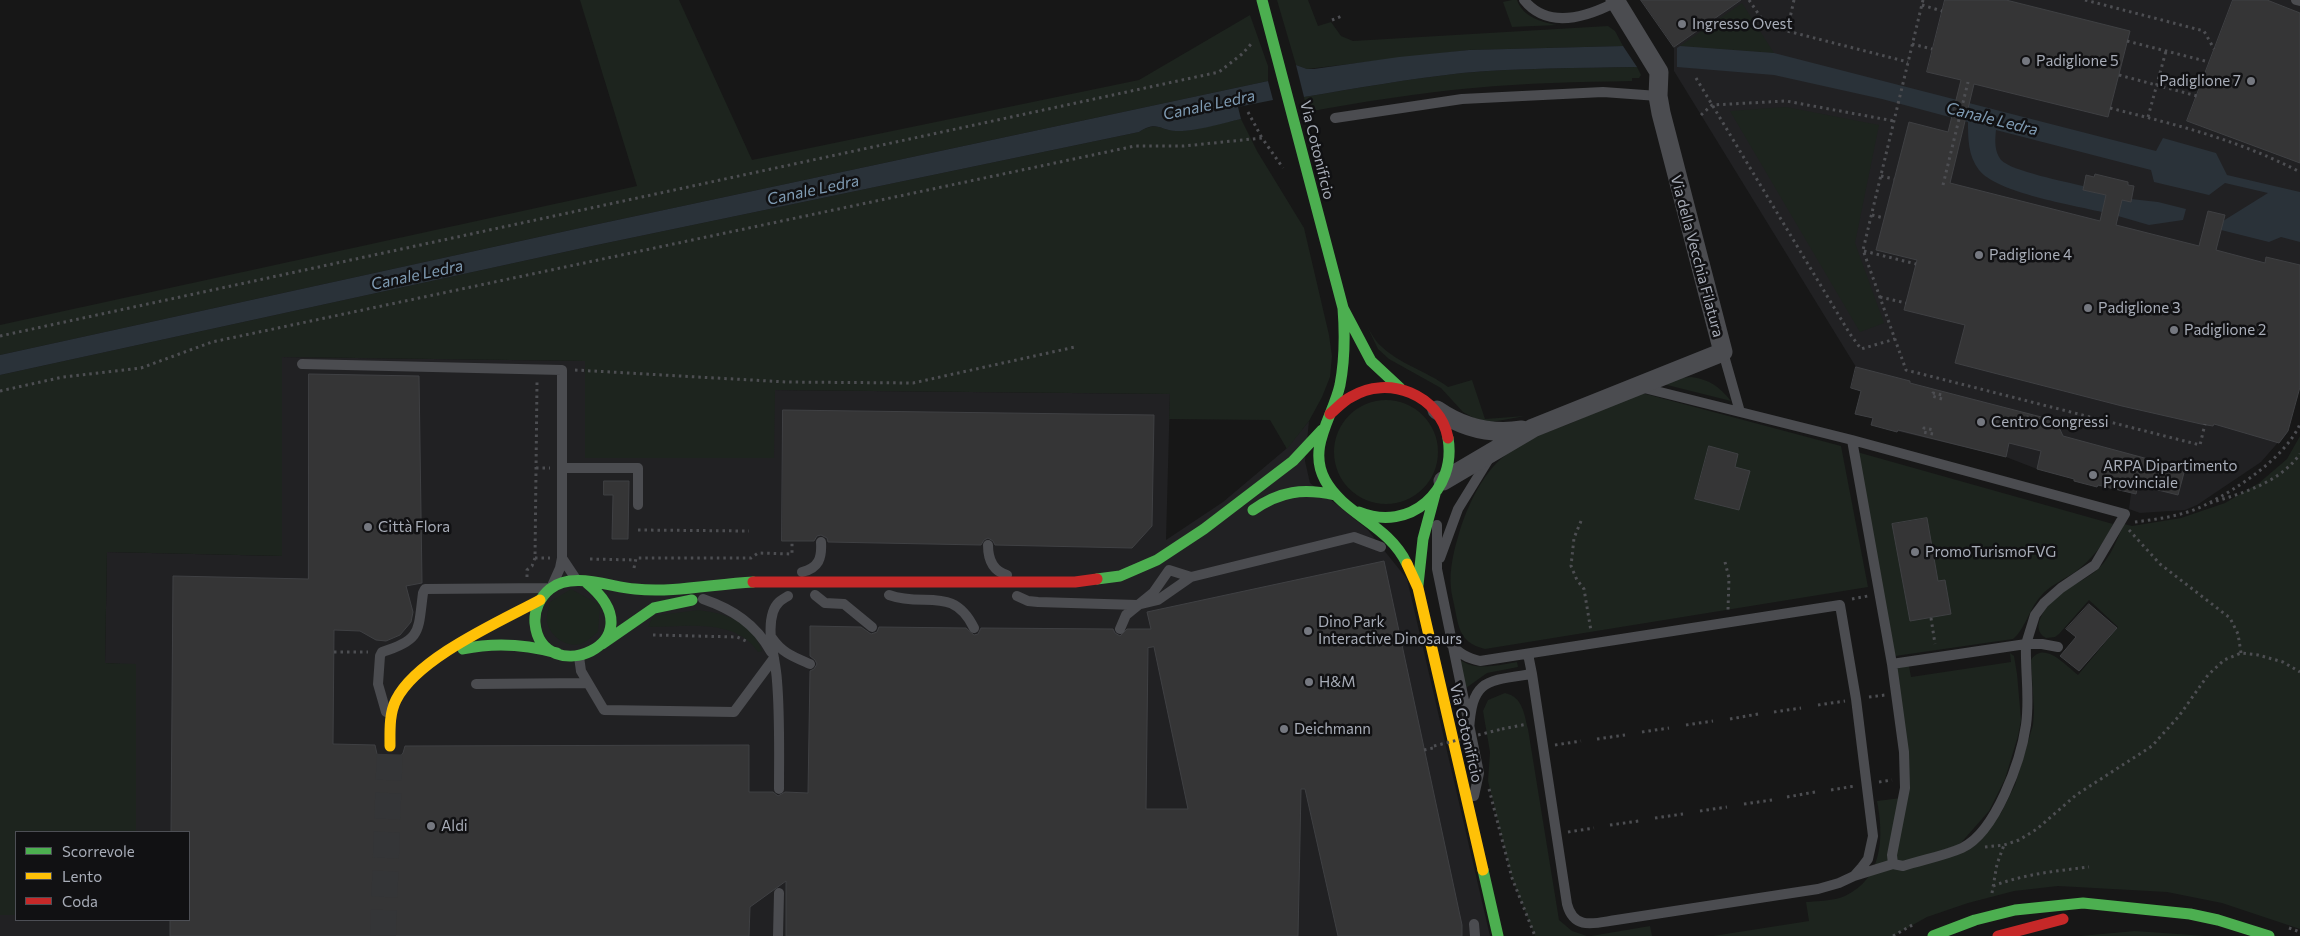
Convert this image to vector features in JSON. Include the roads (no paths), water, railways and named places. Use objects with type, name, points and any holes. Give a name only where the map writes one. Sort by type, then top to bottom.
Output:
[{"type":"street","name":"Via Cotonificio","points":[[1262,0],[1343,308],[1356,336],[1372,361],[1400,388]]},
{"type":"street","name":"Via della Vecchia Filatura","points":[[1440,487],[1496,447],[1533,428],[1723,352],[1672,163],[1658,96],[1659,72],[1615,1]]},
{"type":"street","name":"Via Cotonificio","points":[[1343,308],[1345,357],[1338,391],[1322,430],[1318,453],[1320,465],[1328,486],[1335,495],[1390,538],[1404,558],[1418,588],[1498,936]]},
{"type":"street","name":"Via Cotonificio","points":[[1330,414],[1349,396],[1361,390],[1387,386],[1400,388],[1419,396],[1435,409],[1446,429],[1450,452],[1448,467],[1426,519],[1418,588]]},
{"type":"street","name":"Via della Vecchia Filatura","points":[[1435,409],[1450,420],[1474,429],[1510,432],[1533,428]]},
{"type":"street","points":[[390,746],[390,725],[396,700],[409,679],[419,670],[540,600],[551,588],[562,582],[582,582],[644,590],[736,583],[780,582],[1075,582],[1120,576],[1138,570],[1165,555],[1204,529],[1293,461],[1322,430]]},
{"type":"street","name":"Via Cotonificio","points":[[1350,508],[1376,517],[1389,517],[1414,510],[1440,487]]},
{"type":"street","points":[[1241,520],[1267,500],[1282,493],[1305,490],[1335,495]]},
{"type":"street","points":[[1143,585],[1182,562]]},
{"type":"street","points":[[582,582],[601,594],[610,609],[611,622],[602,644]]},
{"type":"street","points":[[1012,596],[1078,598],[1111,596],[1120,593]]},
{"type":"street","points":[[771,596],[852,595]]},
{"type":"street","points":[[885,595],[958,596]]},
{"type":"street","points":[[450,652],[478,645],[506,644],[541,648],[557,653],[578,656],[594,651],[654,608],[667,604],[703,599],[728,598]]},
{"type":"street","points":[[540,600],[536,618],[539,636],[547,646],[557,653]]},
{"type":"street","name":"Via Cotonificio","points":[[1486,884],[1506,920]]},
{"type":"street","points":[[1933,936],[1999,914],[2051,905],[2083,904],[2190,914],[2218,920],[2269,936]]},
{"type":"street","points":[[1998,936],[2042,923],[2079,917],[2156,910]]},
{"type":"lane","points":[[1524,0],[1541,14],[1559,18],[1590,14],[1615,1]]},
{"type":"lane","points":[[2296,0],[2300,1]]},
{"type":"lane","points":[[1334,118],[1462,99],[1603,92],[1658,96]]},
{"type":"lane","points":[[1723,352],[1740,412]]},
{"type":"lane","points":[[302,364],[562,370],[558,468],[562,558],[551,588],[428,587],[423,591],[418,629],[414,636],[403,645],[382,652],[379,662],[378,684],[390,725]]},
{"type":"lane","points":[[1528,654],[1567,904],[1573,918],[1589,924],[1818,889],[1893,864],[1903,866],[1962,848],[1978,833],[1997,809],[2010,784],[2018,758],[2026,723],[2026,644],[2035,615],[2044,603],[2061,588],[2095,565],[2125,514],[1852,440],[1636,386]]},
{"type":"lane","points":[[1852,440],[1892,664],[1904,752],[1905,788],[1892,855],[1893,864]]},
{"type":"lane","points":[[1437,569],[1458,509],[1496,447]]},
{"type":"lane","points":[[558,468],[638,468],[638,505]]},
{"type":"lane","points":[[1440,487],[1436,540],[1437,569],[1479,772],[1470,819]]},
{"type":"lane","points":[[1012,596],[1038,602],[1137,605],[1158,600],[1191,578],[1354,537],[1381,547]]},
{"type":"lane","points":[[736,583],[757,574],[796,573],[812,570],[821,556],[821,542]]},
{"type":"lane","points":[[988,545],[991,562],[1003,574],[1024,579],[1075,582]]},
{"type":"lane","points":[[562,558],[582,582]]},
{"type":"lane","points":[[1120,629],[1126,615],[1153,593],[1169,570],[1191,578]]},
{"type":"lane","points":[[885,595],[902,599],[949,602],[965,612],[974,628]]},
{"type":"lane","points":[[779,789],[778,696],[771,636],[773,611],[777,604],[802,596],[825,603],[844,604],[872,627]]},
{"type":"lane","points":[[703,599],[722,606],[748,622],[759,634],[774,658]]},
{"type":"lane","points":[[1451,644],[1459,653],[1480,661],[1840,605],[1856,699],[1873,836],[1868,859],[1854,876]]},
{"type":"lane","points":[[771,636],[781,650],[810,664]]},
{"type":"lane","points":[[1892,664],[2026,644],[2058,647]]},
{"type":"lane","points":[[578,656],[581,671],[604,710],[734,712],[774,658]]},
{"type":"lane","points":[[1470,730],[1470,709],[1478,690],[1496,679],[1532,674]]},
{"type":"lane","points":[[476,684],[588,682]]},
{"type":"lane","points":[[778,936],[779,893]]},
{"type":"lane","points":[[1474,924],[1475,936]]},
{"type":"water","points":[[1623,46],[1637,67],[1484,71],[1403,81],[1304,97],[1296,65],[1307,69],[1314,69],[1399,57],[1469,50]]},
{"type":"water","name":"Canale Ledra","points":[[1680,46],[1774,53],[2156,151],[2163,138],[2216,153],[2227,175],[2300,192],[2300,242],[2281,237],[2269,242],[2221,230],[2223,221],[2268,193],[2225,183],[2209,195],[2154,182],[2151,170],[1996,130],[1995,142],[1997,153],[2001,160],[2007,164],[2027,172],[2083,186],[2083,190],[2106,195],[2102,212],[2018,192],[1988,178],[1975,165],[1969,141],[1968,122],[1882,99],[1774,75],[1677,67],[1677,48]]},
{"type":"water","name":"Canale Ledra","points":[[1268,81],[1273,100],[1238,107],[1241,119],[1200,129],[1176,131],[1154,126],[1139,132],[592,246],[0,375],[0,355],[589,226]]},
{"type":"water","points":[[2122,200],[2158,202],[2186,209],[2183,220],[2149,225],[2118,216]]},
{"type":"tunnel","points":[[383,936],[390,746]]},
{"type":"place","name":"Ingresso Ovest","points":[[1682,24]]},
{"type":"place","name":"Padiglione 5","points":[[2026,61]]},
{"type":"place","name":"Padiglione 7","points":[[2251,81]]},
{"type":"place","name":"Padiglione 4","points":[[1979,255]]},
{"type":"place","name":"Padiglione 3","points":[[2088,308]]},
{"type":"place","name":"Padiglione 2","points":[[2174,330]]},
{"type":"place","name":"Centro Congressi","points":[[1981,422]]},
{"type":"place","name":"ARPA Dipartimento Provinciale","points":[[2093,475]]},
{"type":"place","name":"Città Flora","points":[[368,527]]},
{"type":"place","name":"PromoTurismoFVG","points":[[1915,552]]},
{"type":"place","name":"Dino Park Interactive Dinosaurs","points":[[1308,631]]},
{"type":"place","name":"H&M","points":[[1309,682]]},
{"type":"place","name":"Deichmann","points":[[1284,729]]},
{"type":"place","name":"Aldi","points":[[431,826]]}]
